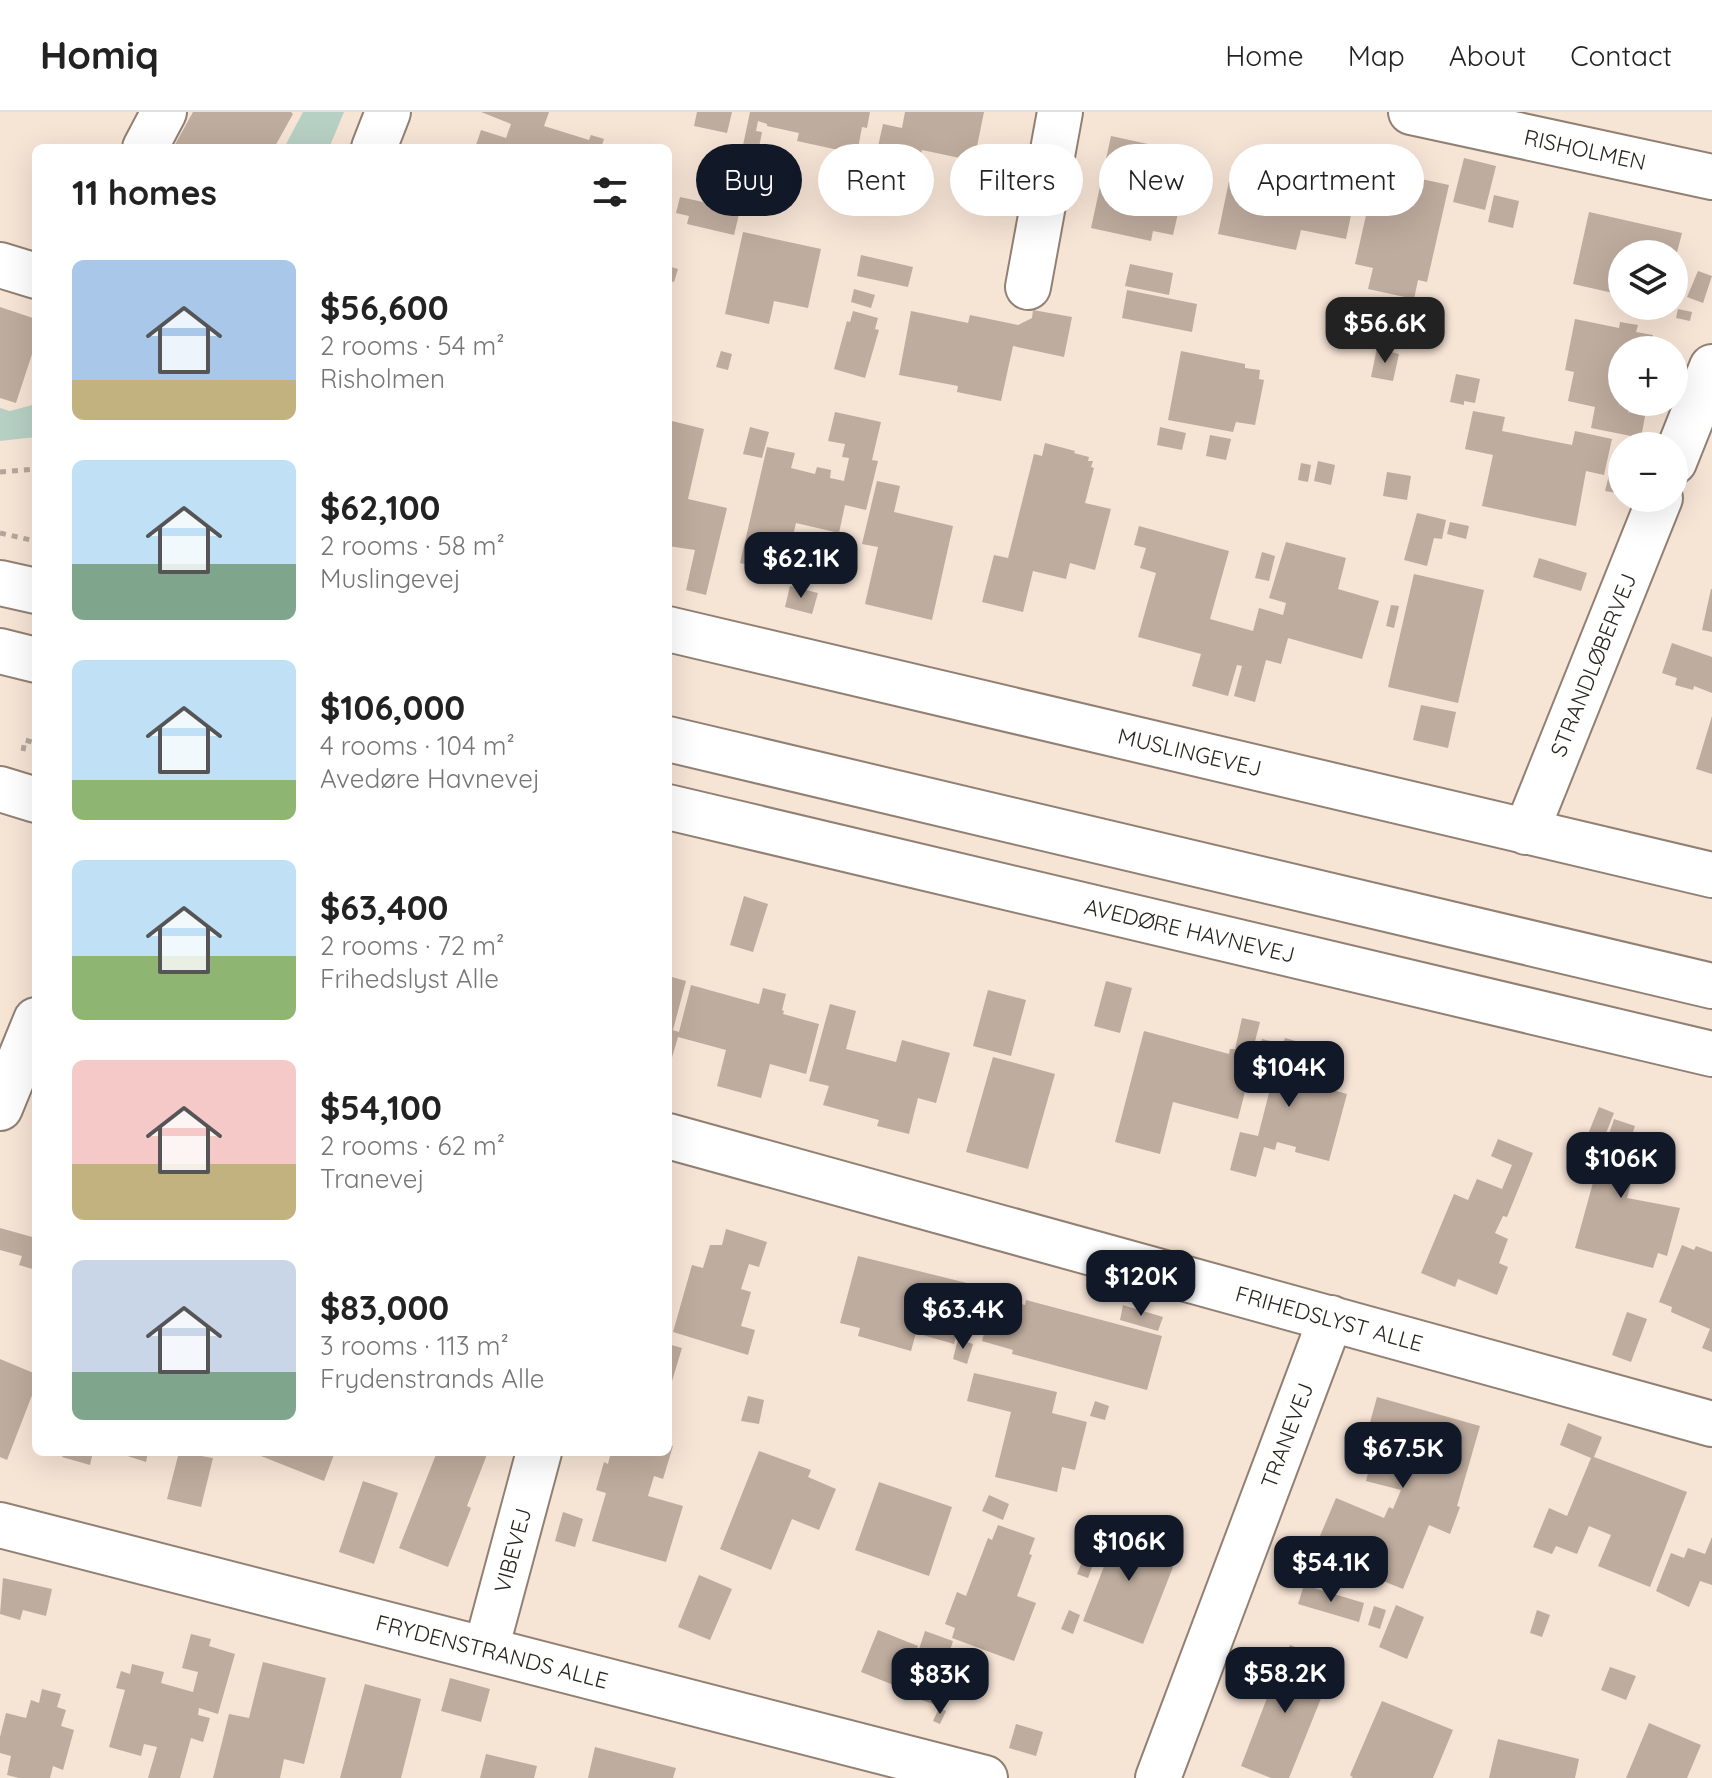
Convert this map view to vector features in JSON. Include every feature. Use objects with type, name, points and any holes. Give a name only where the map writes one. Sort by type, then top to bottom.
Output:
[{"type":"street","points":[[147,144],[164,112]]},
{"type":"street","points":[[376,144],[388,112]]},
{"type":"street","points":[[1028,287],[1060,112]]},
{"type":"street","name":"RISHOLMEN","points":[[1411,112],[1712,177]]},
{"type":"street","points":[[0,265],[32,275]]},
{"type":"street","points":[[1686,432],[1712,367]]},
{"type":"street","name":"STRANDLØBERVEJ","points":[[1526,832],[1654,512]]},
{"type":"street","points":[[0,583],[32,590]]},
{"type":"street","name":"MUSLINGEVEJ","points":[[672,630],[1712,875]]},
{"type":"street","points":[[0,651],[32,659]]},
{"type":"street","points":[[672,740],[1712,986]]},
{"type":"street","points":[[0,789],[32,799]]},
{"type":"street","name":"AVEDØRE HAVNEVEJ","points":[[672,808],[1712,1054]]},
{"type":"street","points":[[0,1108],[32,1030]]},
{"type":"street","name":"FRIHEDSLYST ALLE","points":[[672,1137],[1712,1424]]},
{"type":"street","name":"TRANEVEJ","points":[[1158,1778],[1331,1318]]},
{"type":"street","name":"VIBEVEJ","points":[[486,1649],[538,1456]]},
{"type":"street","name":"FRYDENSTRANDS ALLE","points":[[0,1525],[985,1778]]},
{"type":"path","points":[[0,472],[32,469]]},
{"type":"path","points":[[0,533],[32,540]]},
{"type":"green space","points":[[303,112],[344,112],[331,144],[286,144]]},
{"type":"green space","points":[[32,405],[32,437],[0,441],[0,408],[10,411]]},
{"type":"building","points":[[193,112],[293,114],[276,144],[175,144]]},
{"type":"building","points":[[481,112],[549,112],[544,126],[589,140],[591,135],[604,139],[602,144],[476,144],[481,130],[506,138],[511,124]]},
{"type":"building","points":[[697,112],[732,112],[727,133],[694,126]]},
{"type":"building","points":[[750,112],[870,112],[867,128],[862,127],[859,144],[818,146],[797,141],[799,133],[758,121],[756,131],[762,132],[760,144],[743,144]]},
{"type":"building","points":[[905,112],[984,112],[977,144],[950,144],[950,156],[934,153],[934,144],[879,144],[883,124],[902,128]]},
{"type":"building","points":[[1111,136],[1148,144],[1109,144]]},
{"type":"building","points":[[1464,158],[1496,166],[1485,210],[1453,202]]},
{"type":"building","points":[[1424,180],[1449,185],[1427,282],[1418,280],[1414,299],[1368,289],[1373,268],[1355,264],[1366,216],[1424,216]]},
{"type":"building","points":[[1229,181],[1229,216],[1351,216],[1346,239],[1301,230],[1296,250],[1218,234]]},
{"type":"building","points":[[1099,191],[1099,216],[1177,216],[1173,235],[1153,231],[1151,241],[1091,228]]},
{"type":"building","points":[[1494,195],[1519,201],[1513,228],[1488,222]]},
{"type":"building","points":[[680,197],[696,200],[696,216],[739,216],[734,235],[687,224],[689,216],[676,213]]},
{"type":"building","points":[[1589,212],[1682,233],[1680,240],[1608,240],[1608,292],[1573,284]]},
{"type":"building","points":[[743,232],[821,249],[808,308],[774,301],[769,324],[725,314]]},
{"type":"building","points":[[861,255],[913,267],[908,287],[857,276]]},
{"type":"building","points":[[1130,264],[1173,273],[1169,295],[1125,286]]},
{"type":"building","points":[[672,267],[678,269],[672,282]]},
{"type":"building","points":[[1698,271],[1712,276],[1703,303],[1688,295]]},
{"type":"building","points":[[854,289],[875,295],[871,308],[851,302]]},
{"type":"building","points":[[1127,290],[1197,304],[1192,332],[1122,318]]},
{"type":"building","points":[[0,307],[32,318],[32,354],[16,403],[0,398]]},
{"type":"building","points":[[1033,310],[1072,317],[1064,357],[1013,346],[1001,401],[957,392],[958,386],[899,375],[911,311],[968,323],[970,315],[1018,325],[1032,318]]},
{"type":"building","points":[[853,311],[878,318],[875,329],[879,330],[865,378],[834,369],[847,321],[850,322]]},
{"type":"building","points":[[1575,319],[1619,328],[1620,322],[1638,325],[1636,332],[1653,335],[1608,336],[1608,416],[1645,416],[1642,432],[1611,432],[1591,428],[1595,407],[1568,401],[1574,372],[1565,370]]},
{"type":"building","points":[[1377,348],[1399,354],[1393,381],[1371,377]]},
{"type":"building","points":[[721,351],[732,354],[728,370],[716,367]]},
{"type":"building","points":[[1181,351],[1260,370],[1259,379],[1264,380],[1255,425],[1236,422],[1233,432],[1168,420]]},
{"type":"building","points":[[1456,374],[1480,379],[1475,403],[1464,401],[1464,405],[1450,402]]},
{"type":"building","points":[[1473,411],[1505,417],[1502,431],[1572,445],[1575,431],[1608,438],[1604,475],[1586,471],[1576,526],[1482,506],[1493,455],[1465,449]]},
{"type":"building","points":[[835,412],[881,422],[872,460],[878,461],[866,510],[845,505],[839,533],[796,523],[784,573],[740,563],[767,447],[795,453],[791,468],[815,474],[817,467],[831,470],[830,478],[844,481],[849,458],[842,457],[845,444],[828,441]]},
{"type":"building","points":[[672,421],[704,429],[688,499],[727,508],[706,595],[686,590],[695,550],[672,547]]},
{"type":"building","points":[[750,427],[769,432],[762,458],[743,454]]},
{"type":"building","points":[[1160,427],[1186,433],[1182,450],[1157,445]]},
{"type":"building","points":[[1210,435],[1231,439],[1226,460],[1206,456]]},
{"type":"building","points":[[1045,443],[1075,451],[1089,457],[1088,461],[1093,461],[1085,503],[1111,509],[1095,570],[1070,563],[1066,579],[1033,571],[1023,612],[982,602],[994,555],[1008,558],[1034,454],[1042,456]]},
{"type":"building","points":[[1318,461],[1335,465],[1331,485],[1314,481]]},
{"type":"building","points":[[1301,463],[1311,465],[1308,482],[1298,480]]},
{"type":"building","points":[[1387,472],[1411,476],[1407,500],[1383,496]]},
{"type":"building","points":[[877,481],[900,486],[894,512],[953,526],[932,620],[865,604],[878,547],[862,544]]},
{"type":"building","points":[[1417,513],[1446,520],[1442,539],[1434,538],[1427,566],[1404,560]]},
{"type":"building","points":[[1450,522],[1469,526],[1466,539],[1447,534]]},
{"type":"building","points":[[1139,526],[1229,551],[1210,619],[1253,631],[1259,608],[1283,615],[1286,603],[1269,598],[1286,542],[1346,558],[1338,589],[1379,601],[1362,659],[1288,638],[1281,664],[1266,660],[1255,702],[1234,696],[1242,666],[1237,665],[1228,696],[1192,686],[1201,654],[1138,637],[1156,573],[1140,568],[1146,548],[1134,545]]},
{"type":"building","points":[[1262,552],[1275,556],[1269,581],[1255,578]]},
{"type":"building","points":[[1539,558],[1587,573],[1581,591],[1533,577]]},
{"type":"building","points":[[1414,574],[1484,590],[1458,703],[1388,687]]},
{"type":"building","points":[[790,586],[818,593],[812,614],[785,607]]},
{"type":"building","points":[[1712,589],[1712,632],[1702,630]]},
{"type":"building","points":[[1391,605],[1399,606],[1394,628],[1386,626]]},
{"type":"building","points":[[1672,643],[1712,657],[1712,693],[1694,686],[1693,690],[1675,685],[1677,678],[1662,673]]},
{"type":"building","points":[[1421,705],[1456,712],[1448,748],[1413,740]]},
{"type":"building","points":[[1712,716],[1712,774],[1696,769]]},
{"type":"building","points":[[744,896],[768,904],[753,952],[730,945]]},
{"type":"building","points":[[672,977],[686,981],[673,1030],[679,1032],[691,985],[759,1004],[763,988],[786,994],[783,1014],[819,1024],[806,1074],[770,1064],[761,1098],[717,1086],[726,1050],[678,1037],[672,1057]]},
{"type":"building","points":[[1106,981],[1132,988],[1120,1033],[1094,1026]]},
{"type":"building","points":[[988,990],[1026,1000],[1011,1056],[973,1046]]},
{"type":"building","points":[[830,1004],[856,1011],[846,1049],[896,1062],[902,1040],[950,1053],[936,1103],[918,1098],[909,1134],[877,1126],[879,1120],[823,1105],[829,1086],[809,1081]]},
{"type":"building","points":[[1242,1018],[1260,1022],[1238,1119],[1173,1102],[1160,1154],[1115,1142],[1144,1031],[1229,1054],[1230,1049],[1235,1049]]},
{"type":"building","points":[[1285,1038],[1306,1044],[1297,1080],[1347,1094],[1329,1161],[1295,1152],[1296,1147],[1277,1142],[1275,1150],[1264,1147],[1256,1177],[1230,1170],[1240,1132],[1258,1136],[1269,1093],[1249,1088],[1262,1039],[1283,1044]]},
{"type":"building","points":[[993,1057],[1055,1074],[1028,1169],[966,1152]]},
{"type":"building","points":[[1599,1107],[1614,1113],[1605,1136],[1608,1137],[1614,1119],[1635,1126],[1629,1144],[1641,1147],[1627,1198],[1680,1208],[1667,1256],[1658,1253],[1653,1268],[1575,1248],[1597,1168],[1577,1161]]},
{"type":"building","points":[[1498,1139],[1533,1153],[1507,1217],[1503,1216],[1495,1233],[1508,1239],[1499,1263],[1508,1267],[1497,1295],[1458,1279],[1455,1287],[1421,1273],[1454,1194],[1468,1200],[1477,1179],[1502,1189],[1512,1165],[1491,1156]]},
{"type":"building","points":[[0,1228],[32,1237],[32,1269],[19,1265],[22,1256],[0,1250]]},
{"type":"building","points":[[726,1229],[767,1242],[759,1267],[749,1264],[741,1289],[751,1292],[741,1326],[755,1330],[748,1355],[673,1332],[692,1265],[703,1268],[710,1245],[722,1245]]},
{"type":"building","points":[[1682,1245],[1712,1252],[1712,1352],[1702,1348],[1710,1329],[1671,1312],[1672,1307],[1659,1302]]},
{"type":"building","points":[[858,1256],[971,1284],[954,1344],[916,1333],[911,1351],[858,1336],[860,1328],[840,1323]]},
{"type":"building","points":[[994,1297],[1025,1305],[1026,1300],[1162,1336],[1147,1390],[1012,1354],[1013,1350],[982,1341]]},
{"type":"building","points":[[1123,1305],[1163,1317],[1158,1331],[1120,1320]]},
{"type":"building","points":[[1627,1312],[1647,1319],[1631,1362],[1612,1355]]},
{"type":"building","points":[[958,1339],[973,1344],[967,1364],[953,1359]]},
{"type":"building","points":[[672,1345],[682,1348],[672,1381]]},
{"type":"building","points":[[0,1359],[32,1372],[32,1395],[7,1460],[0,1457]]},
{"type":"building","points":[[974,1373],[1057,1392],[1052,1413],[1087,1422],[1075,1470],[1062,1467],[1057,1492],[995,1477],[1011,1412],[967,1401]]},
{"type":"building","points":[[748,1396],[764,1400],[759,1424],[741,1421]]},
{"type":"building","points":[[1377,1397],[1480,1426],[1457,1506],[1460,1507],[1450,1534],[1429,1525],[1403,1589],[1328,1559],[1335,1542],[1320,1536],[1336,1498],[1384,1518],[1389,1507],[1393,1509],[1401,1490],[1366,1481],[1372,1458],[1361,1455]]},
{"type":"building","points":[[1095,1401],[1109,1406],[1105,1420],[1090,1416]]},
{"type":"building","points":[[1568,1423],[1602,1437],[1594,1457],[1687,1492],[1650,1587],[1598,1566],[1611,1535],[1589,1526],[1577,1554],[1556,1546],[1552,1554],[1533,1547],[1549,1508],[1567,1516],[1591,1458],[1560,1445]]},
{"type":"building","points":[[759,1451],[811,1470],[808,1477],[836,1489],[819,1530],[792,1519],[771,1570],[720,1549]]},
{"type":"building","points":[[62,1456],[92,1456],[90,1465]]},
{"type":"building","points":[[127,1456],[147,1456],[146,1462]]},
{"type":"building","points":[[178,1456],[213,1458],[201,1507],[167,1499]]},
{"type":"building","points":[[261,1456],[333,1456],[324,1481]]},
{"type":"building","points":[[435,1456],[486,1456],[467,1506],[471,1508],[448,1567],[399,1548]]},
{"type":"building","points":[[610,1456],[670,1456],[663,1479],[654,1476],[648,1496],[683,1506],[666,1562],[592,1541],[606,1493],[596,1490],[604,1462],[608,1464]]},
{"type":"building","points":[[363,1481],[398,1493],[374,1564],[339,1552]]},
{"type":"building","points":[[879,1482],[952,1507],[929,1576],[855,1550]]},
{"type":"building","points":[[989,1495],[1009,1504],[1003,1520],[982,1511]]},
{"type":"building","points":[[563,1512],[583,1519],[575,1547],[555,1541]]},
{"type":"building","points":[[1099,1524],[1119,1533],[1114,1543],[1126,1548],[1134,1529],[1174,1542],[1166,1564],[1173,1567],[1143,1644],[1083,1621],[1108,1556],[1088,1547]]},
{"type":"building","points":[[998,1525],[1035,1538],[1017,1596],[1036,1603],[1014,1661],[952,1638],[955,1628],[945,1624],[957,1592],[966,1596],[988,1538],[992,1540]]},
{"type":"building","points":[[1712,1537],[1712,1585],[1700,1581],[1689,1607],[1656,1591],[1671,1553],[1684,1558],[1688,1548],[1705,1554]]},
{"type":"building","points":[[1085,1554],[1095,1559],[1088,1578],[1077,1574]]},
{"type":"building","points":[[699,1575],[732,1589],[710,1640],[678,1627]]},
{"type":"building","points":[[3,1578],[52,1589],[46,1616],[23,1610],[20,1620],[0,1614]]},
{"type":"building","points":[[1304,1585],[1364,1603],[1359,1622],[1298,1604]]},
{"type":"building","points":[[1396,1605],[1424,1617],[1407,1659],[1379,1647]]},
{"type":"building","points":[[1374,1606],[1386,1610],[1380,1629],[1368,1625]]},
{"type":"building","points":[[1069,1610],[1080,1615],[1073,1634],[1061,1629]]},
{"type":"building","points":[[1537,1610],[1550,1615],[1542,1637],[1530,1633]]},
{"type":"building","points":[[878,1630],[918,1646],[901,1688],[861,1672]]},
{"type":"building","points":[[925,1631],[953,1641],[933,1704],[904,1694]]},
{"type":"building","points":[[191,1634],[211,1639],[209,1646],[235,1654],[218,1714],[199,1708],[198,1715],[210,1718],[203,1742],[191,1738],[180,1778],[148,1778],[157,1747],[144,1744],[141,1756],[109,1747],[125,1690],[116,1688],[121,1671],[130,1674],[132,1664],[164,1672],[161,1683],[193,1692],[198,1672],[182,1668]]},
{"type":"building","points":[[1290,1645],[1320,1657],[1310,1680],[1326,1686],[1289,1778],[1271,1778],[1241,1766],[1267,1698],[1259,1695],[1271,1666],[1280,1670]]},
{"type":"building","points":[[263,1662],[326,1678],[304,1764],[284,1759],[280,1778],[213,1778],[229,1714],[249,1718]]},
{"type":"building","points":[[1610,1667],[1636,1676],[1626,1700],[1601,1690]]},
{"type":"building","points":[[450,1678],[490,1689],[481,1722],[441,1711]]},
{"type":"building","points":[[365,1684],[421,1699],[401,1778],[340,1778]]},
{"type":"building","points":[[42,1689],[61,1694],[57,1707],[66,1710],[61,1726],[74,1730],[63,1770],[53,1766],[50,1778],[7,1775],[11,1756],[0,1753],[6,1713],[26,1718],[31,1700],[39,1703]]},
{"type":"building","points":[[1382,1701],[1453,1730],[1433,1778],[1353,1778],[1350,1775]]},
{"type":"building","points":[[939,1708],[946,1711],[940,1724],[933,1721]]},
{"type":"building","points":[[1649,1723],[1701,1745],[1687,1778],[1626,1778]]},
{"type":"building","points":[[1016,1724],[1043,1732],[1036,1756],[1009,1748]]},
{"type":"building","points":[[1498,1739],[1579,1759],[1575,1778],[1489,1778]]},
{"type":"building","points":[[595,1747],[676,1768],[673,1778],[588,1778]]},
{"type":"building","points":[[486,1754],[537,1766],[534,1778],[480,1778]]}]
